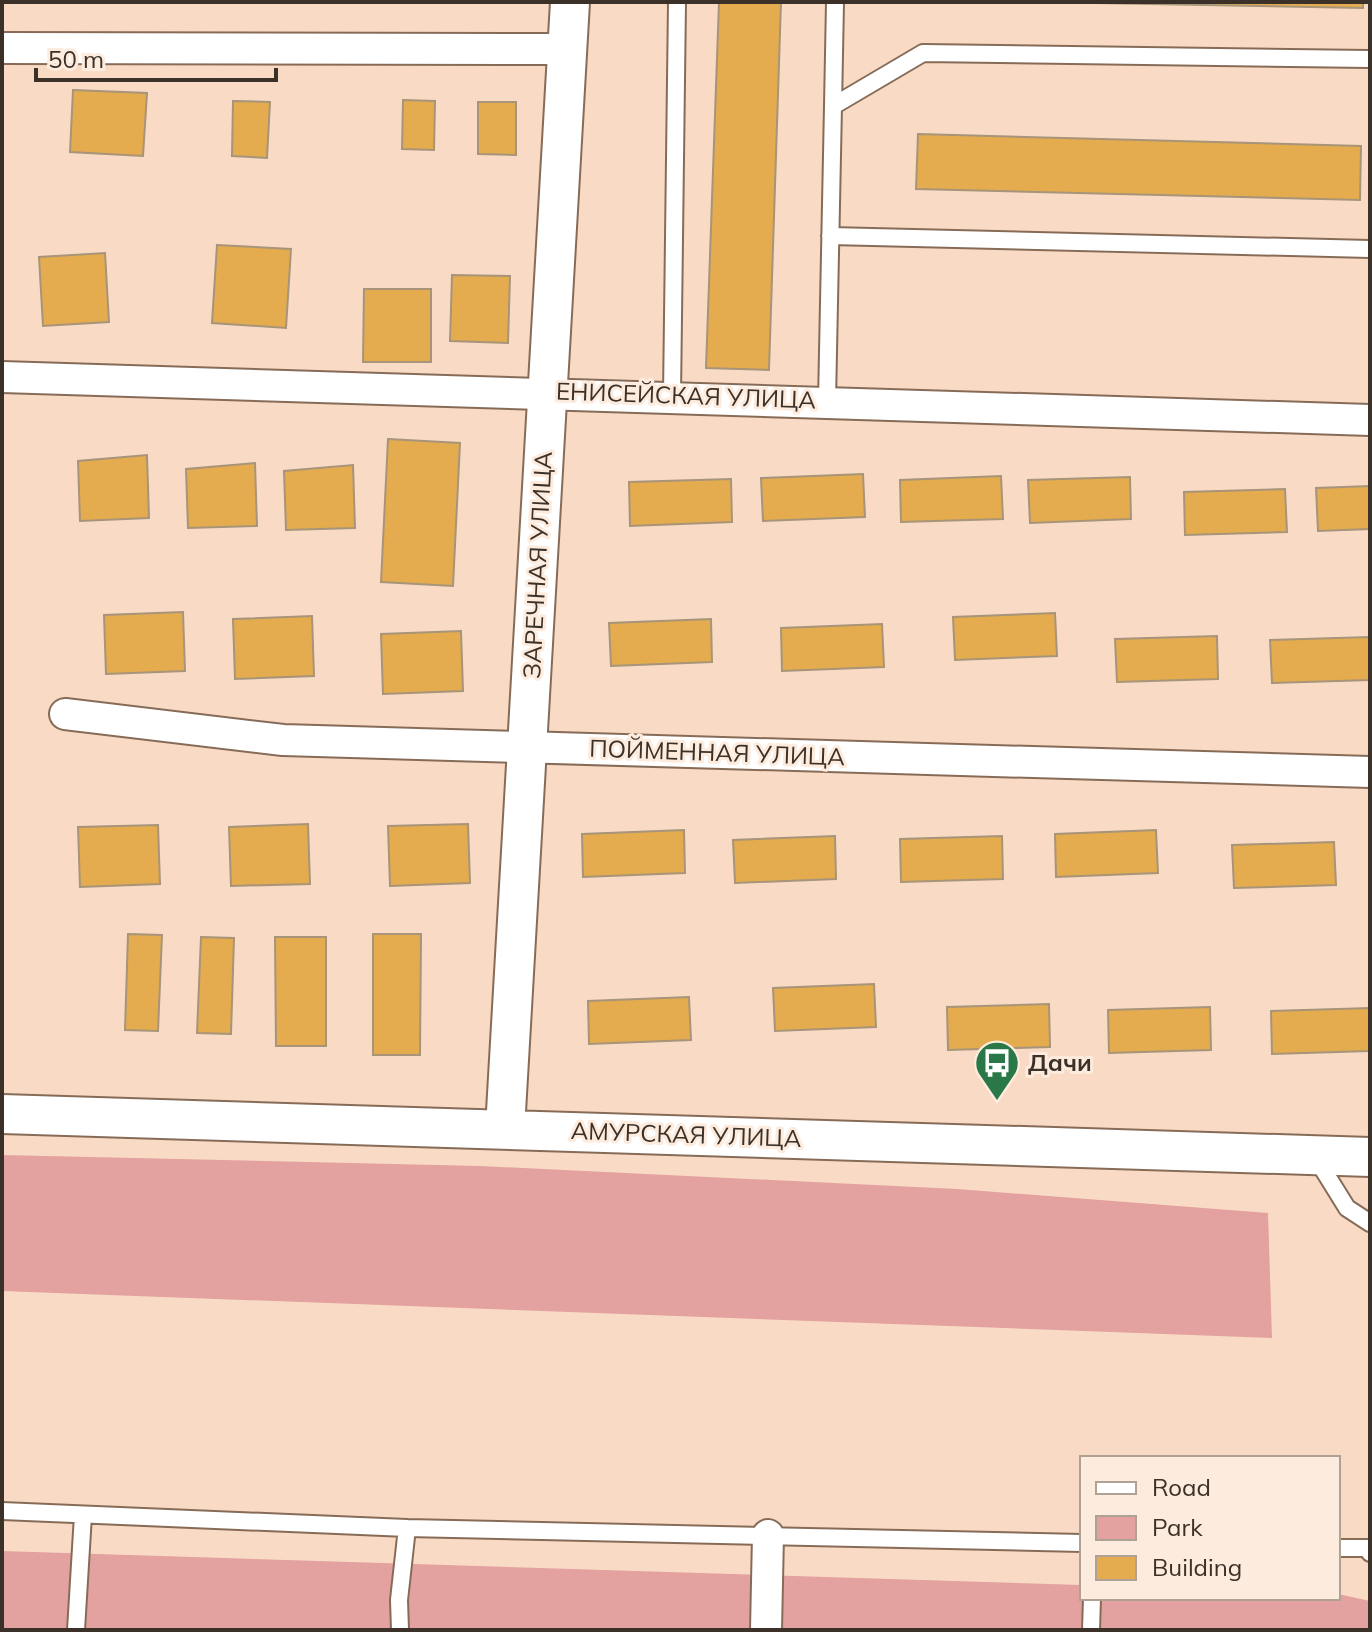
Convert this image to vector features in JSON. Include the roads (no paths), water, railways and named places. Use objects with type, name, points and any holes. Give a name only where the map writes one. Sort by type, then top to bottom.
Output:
[{"type":"street","name":"ЗАРЕЧНАЯ УЛИЦА","points":[[505,1129],[570,2]]},
{"type":"street","points":[[2,48],[567,49]]},
{"type":"street","name":"ЕНИСЕЙСКАЯ УЛИЦА","points":[[2,377],[1370,420]]},
{"type":"street","name":"ПОЙМЕННАЯ УЛИЦА","points":[[65,714],[283,740],[1370,772]]},
{"type":"street","name":"АМУРСКАЯ УЛИЦА","points":[[2,1114],[1370,1157]]},
{"type":"street","points":[[766,1630],[768,1535]]},
{"type":"lane","points":[[672,396],[677,2]]},
{"type":"lane","points":[[827,401],[835,2]]},
{"type":"lane","points":[[833,106],[923,53],[1370,59]]},
{"type":"lane","points":[[830,236],[1370,249]]},
{"type":"lane","points":[[1315,1156],[1347,1208],[1370,1223]]},
{"type":"lane","points":[[2,1511],[407,1528],[1080,1543]]},
{"type":"lane","points":[[76,1630],[83,1515]]},
{"type":"lane","points":[[400,1630],[399,1600],[407,1528]]},
{"type":"lane","points":[[1340,1548],[1368,1551]]},
{"type":"lane","points":[[1091,1630],[1092,1600]]},
{"type":"place","name":"Дачи","points":[[997,1102]]}]
